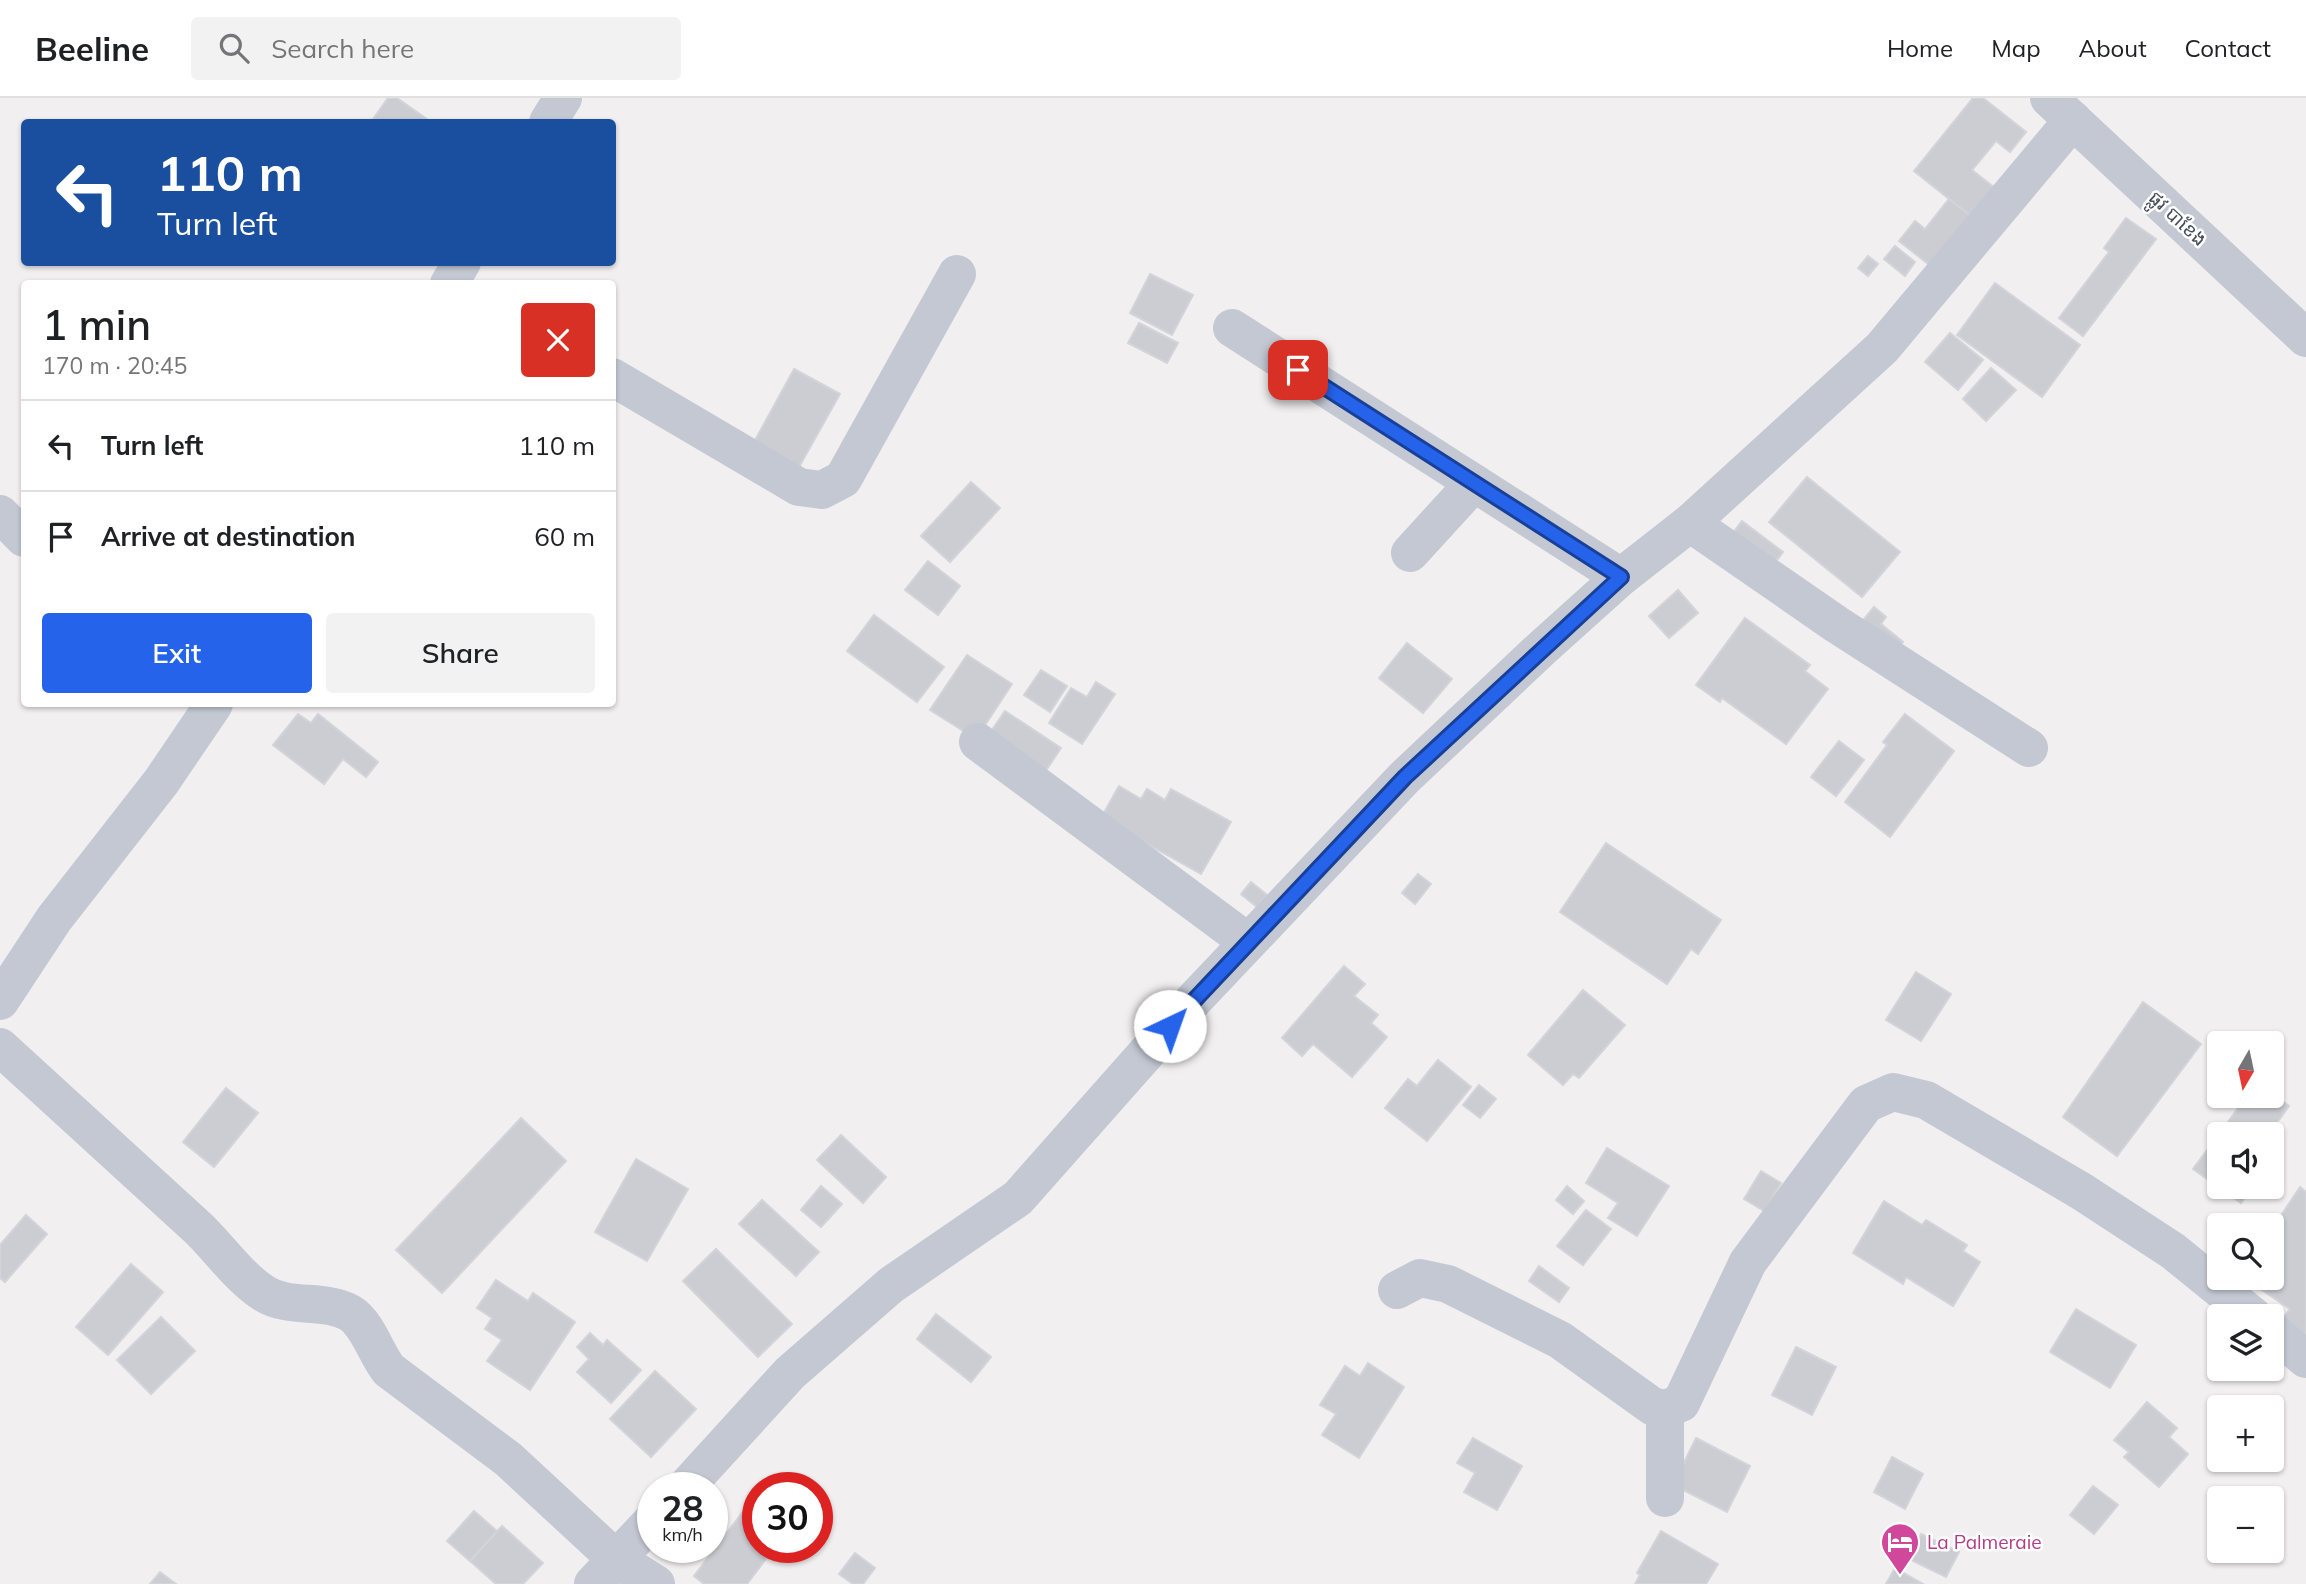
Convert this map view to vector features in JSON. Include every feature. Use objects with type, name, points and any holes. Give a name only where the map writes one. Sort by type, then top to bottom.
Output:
[{"type":"street","points":[[550,119],[563,98]]},
{"type":"street","points":[[700,1472],[790,1373],[891,1285],[1018,1198],[1248,942],[1405,777],[1621,577],[1690,523],[1882,348],[2061,109]]},
{"type":"street","name":"ផ្លូវ បាខែង","points":[[2061,109],[2306,338]]},
{"type":"street","points":[[616,379],[799,487],[822,490],[843,479],[957,274]]},
{"type":"street","points":[[1232,328],[1621,577]]},
{"type":"street","points":[[1410,554],[1474,483]]},
{"type":"street","points":[[0,514],[21,535]]},
{"type":"street","points":[[1690,523],[1836,624],[2029,748]]},
{"type":"street","points":[[0,1001],[54,919],[161,782],[212,707]]},
{"type":"street","points":[[978,742],[1248,942]]},
{"type":"street","points":[[0,1047],[202,1232],[262,1293],[289,1303],[326,1306],[351,1313],[363,1326],[378,1356],[389,1370],[508,1459],[604,1571],[656,1584]]},
{"type":"street","points":[[1397,1290],[1420,1278],[1448,1284],[1560,1340],[1652,1406],[1665,1409],[1681,1403],[1748,1262],[1866,1104],[1893,1092],[1926,1100],[2081,1191],[2173,1251],[2238,1304]]},
{"type":"street","points":[[2284,1341],[2306,1359]]},
{"type":"street","points":[[1665,1409],[1665,1498]]},
{"type":"street","points":[[604,1571],[637,1537]]},
{"type":"building","points":[[388,98],[397,98],[427,119],[373,119]]},
{"type":"building","points":[[1973,98],[1983,98],[2026,132],[2010,152],[1996,141],[1972,170],[2000,192],[1977,221],[1914,171]]},
{"type":"building","points":[[1949,199],[1977,221],[1937,271],[1899,241],[1915,221],[1925,229]]},
{"type":"building","points":[[2126,218],[2156,239],[2083,336],[2059,318],[2109,252],[2104,248]]},
{"type":"building","points":[[1895,246],[1915,262],[1905,276],[1884,259]]},
{"type":"building","points":[[1868,256],[1878,264],[1868,276],[1858,268]]},
{"type":"building","points":[[1150,274],[1193,295],[1172,335],[1130,313]]},
{"type":"building","points":[[1995,283],[2080,345],[2042,397],[1957,335]]},
{"type":"building","points":[[1139,323],[1178,343],[1167,363],[1128,343]]},
{"type":"building","points":[[1950,333],[1983,360],[1958,390],[1925,362]]},
{"type":"building","points":[[1991,368],[2016,390],[1986,421],[1963,399]]},
{"type":"building","points":[[794,369],[840,394],[798,469],[753,444]]},
{"type":"building","points":[[1807,477],[1900,552],[1862,597],[1769,522]]},
{"type":"building","points":[[971,482],[1000,508],[950,562],[921,536]]},
{"type":"building","points":[[1742,521],[1783,552],[1763,579],[1721,549]]},
{"type":"building","points":[[928,561],[960,586],[938,615],[905,590]]},
{"type":"building","points":[[1678,590],[1698,613],[1669,638],[1649,616]]},
{"type":"building","points":[[1874,607],[1886,617],[1881,624],[1903,642],[1890,658],[1855,630]]},
{"type":"building","points":[[874,615],[944,667],[917,702],[847,651]]},
{"type":"building","points":[[1745,618],[1810,665],[1805,671],[1828,689],[1786,744],[1722,698],[1720,702],[1696,685]]},
{"type":"building","points":[[1407,643],[1452,679],[1423,713],[1379,678]]},
{"type":"building","points":[[967,655],[1012,684],[976,739],[930,710]]},
{"type":"building","points":[[1041,670],[1067,686],[1050,712],[1024,695]]},
{"type":"building","points":[[1096,682],[1115,694],[1082,744],[1049,723],[1071,688],[1087,697]]},
{"type":"building","points":[[1005,711],[1061,748],[1035,787],[979,749]]},
{"type":"building","points":[[298,714],[311,723],[318,714],[378,762],[366,777],[343,759],[324,784],[273,745]]},
{"type":"building","points":[[1905,714],[1954,751],[1890,837],[1845,802],[1887,745],[1883,742]]},
{"type":"building","points":[[1839,741],[1864,760],[1836,796],[1811,777]]},
{"type":"building","points":[[1119,786],[1141,799],[1147,789],[1165,800],[1171,789],[1231,822],[1201,874],[1101,818]]},
{"type":"building","points":[[1606,843],[1721,920],[1698,954],[1691,949],[1667,984],[1560,912]]},
{"type":"building","points":[[1418,874],[1431,884],[1415,904],[1402,893]]},
{"type":"building","points":[[1251,882],[1267,895],[1257,907],[1241,894]]},
{"type":"building","points":[[1344,966],[1365,984],[1354,996],[1378,1015],[1371,1023],[1387,1037],[1352,1077],[1313,1044],[1302,1056],[1282,1038]]},
{"type":"building","points":[[1916,972],[1951,994],[1921,1041],[1886,1020]]},
{"type":"building","points":[[1583,990],[1625,1025],[1579,1078],[1573,1074],[1563,1085],[1528,1055]]},
{"type":"building","points":[[2143,1002],[2201,1044],[2117,1156],[2063,1117]]},
{"type":"building","points":[[1438,1060],[1471,1087],[1427,1141],[1385,1108],[1408,1079],[1417,1086]]},
{"type":"building","points":[[1479,1085],[1496,1099],[1480,1118],[1463,1105]]},
{"type":"building","points":[[226,1088],[258,1113],[214,1167],[183,1142]]},
{"type":"building","points":[[2284,1102],[2289,1106],[2278,1122],[2228,1122],[2238,1108],[2284,1108]]},
{"type":"building","points":[[521,1118],[566,1161],[442,1293],[396,1250]]},
{"type":"building","points":[[841,1135],[886,1177],[863,1203],[817,1160]]},
{"type":"building","points":[[1607,1148],[1669,1186],[1637,1236],[1608,1218],[1618,1203],[1586,1183]]},
{"type":"building","points":[[2207,1150],[2207,1179],[2193,1169]]},
{"type":"building","points":[[636,1159],[688,1189],[647,1261],[595,1232]]},
{"type":"building","points":[[1761,1171],[1781,1183],[1764,1211],[1744,1199]]},
{"type":"building","points":[[821,1186],[842,1204],[821,1227],[801,1210]]},
{"type":"building","points":[[1567,1186],[1584,1201],[1573,1214],[1556,1200]]},
{"type":"building","points":[[2300,1187],[2306,1192],[2306,1348],[2284,1332],[2284,1317],[2290,1309],[2262,1290],[2284,1290],[2283,1213]]},
{"type":"building","points":[[762,1200],[819,1252],[796,1276],[739,1224]]},
{"type":"building","points":[[1884,1201],[1922,1225],[1926,1220],[1967,1245],[1963,1251],[1980,1262],[1953,1306],[1906,1277],[1903,1284],[1853,1253]]},
{"type":"building","points":[[1586,1210],[1611,1229],[1583,1265],[1557,1246]]},
{"type":"building","points":[[26,1215],[47,1234],[5,1282],[0,1278],[0,1245]]},
{"type":"building","points":[[716,1249],[792,1324],[758,1357],[683,1281]]},
{"type":"building","points":[[131,1264],[163,1292],[108,1355],[76,1327]]},
{"type":"building","points":[[1539,1266],[1569,1288],[1559,1302],[1529,1281]]},
{"type":"building","points":[[496,1280],[528,1301],[533,1293],[575,1322],[530,1390],[487,1361],[502,1340],[485,1329],[492,1318],[477,1308]]},
{"type":"building","points":[[2076,1309],[2136,1345],[2110,1388],[2050,1352]]},
{"type":"building","points":[[936,1314],[991,1357],[971,1382],[917,1339]]},
{"type":"building","points":[[161,1317],[195,1351],[151,1394],[117,1360]]},
{"type":"building","points":[[590,1333],[603,1345],[607,1340],[641,1370],[611,1403],[577,1372],[589,1359],[577,1347]]},
{"type":"building","points":[[1796,1347],[1836,1367],[1812,1415],[1772,1395]]},
{"type":"building","points":[[1368,1363],[1404,1387],[1359,1458],[1322,1435],[1336,1414],[1320,1405],[1345,1366],[1360,1376]]},
{"type":"building","points":[[655,1371],[696,1409],[651,1457],[610,1419]]},
{"type":"building","points":[[2147,1402],[2177,1428],[2169,1437],[2188,1454],[2159,1487],[2124,1457],[2129,1452],[2114,1440]]},
{"type":"building","points":[[1473,1438],[1522,1466],[1497,1510],[1464,1492],[1475,1473],[1457,1463]]},
{"type":"building","points":[[1696,1438],[1750,1466],[1727,1512],[1673,1485]]},
{"type":"building","points":[[1892,1457],[1923,1474],[1905,1509],[1874,1492]]},
{"type":"building","points":[[2093,1486],[2118,1505],[2094,1534],[2070,1515]]},
{"type":"building","points":[[474,1511],[498,1532],[470,1561],[447,1541]]},
{"type":"building","points":[[742,1513],[742,1563],[763,1563],[747,1584],[704,1584],[694,1576],[704,1563],[728,1563],[728,1531]]},
{"type":"building","points":[[502,1526],[543,1563],[523,1584],[496,1584],[470,1561]]},
{"type":"building","points":[[1661,1531],[1718,1564],[1706,1584],[1635,1584],[1640,1575],[1637,1573]]},
{"type":"building","points":[[1921,1534],[1959,1552],[1946,1577],[1909,1559]]},
{"type":"building","points":[[855,1553],[875,1568],[863,1584],[853,1584],[839,1574]]},
{"type":"building","name":"La Palmeraie","points":[[1895,1568],[1923,1584],[1886,1584]]},
{"type":"building","points":[[160,1572],[176,1584],[150,1584]]},
{"type":"place","name":"La Palmeraie","points":[[1900,1576]]},
{"type":"route","points":[[1170,1026],[1405,777],[1621,577],[1298,370]]}]
